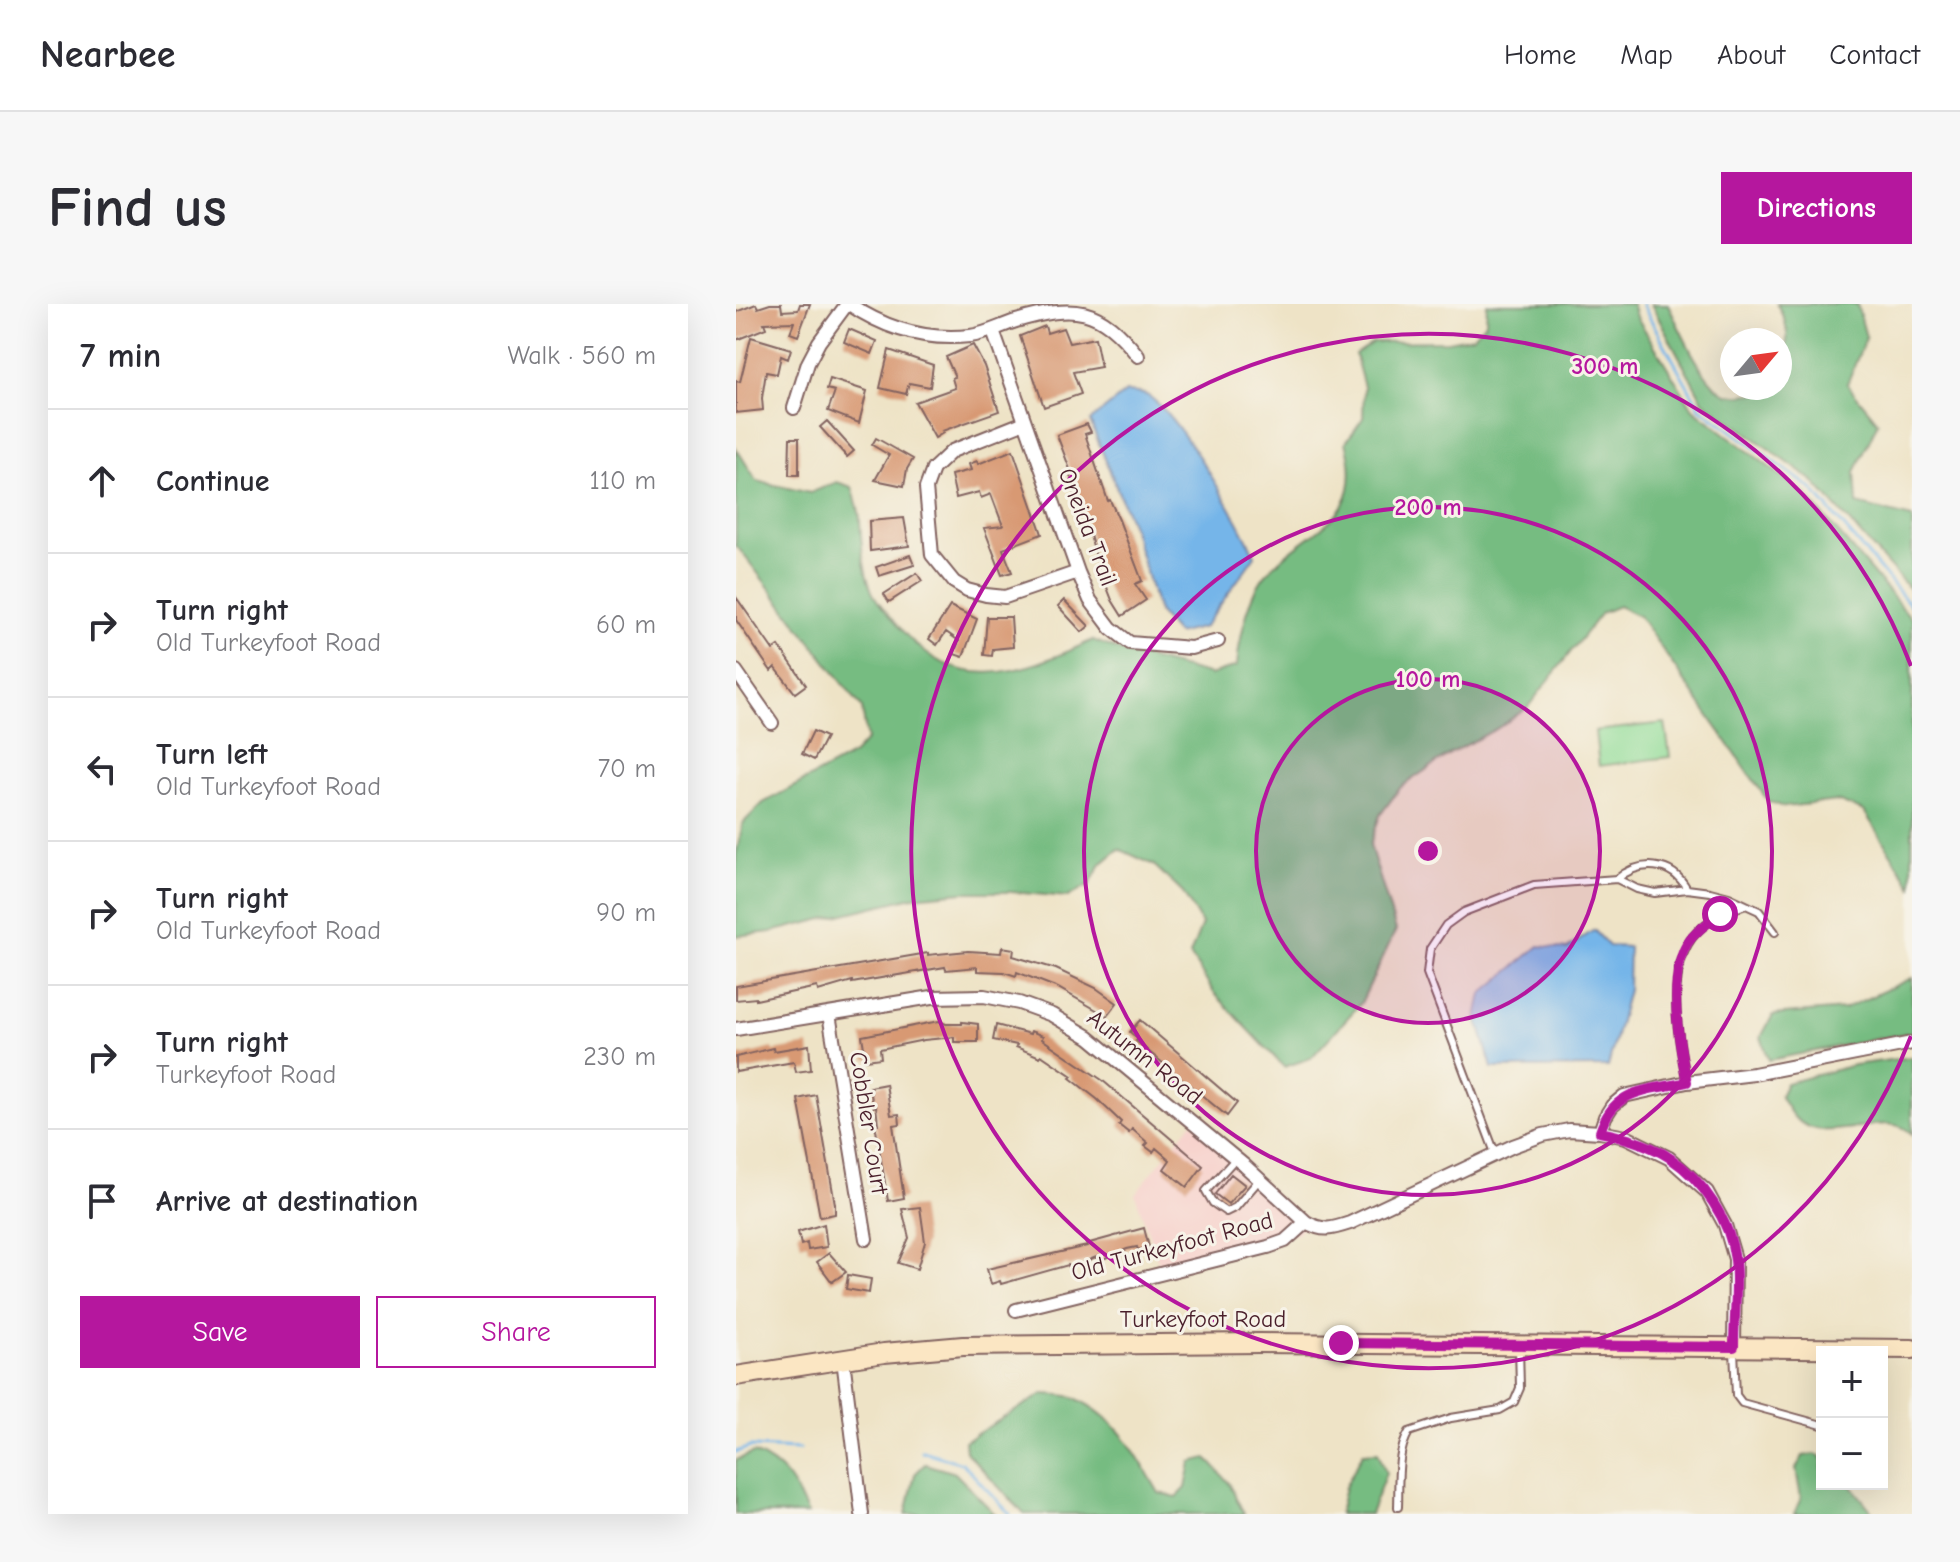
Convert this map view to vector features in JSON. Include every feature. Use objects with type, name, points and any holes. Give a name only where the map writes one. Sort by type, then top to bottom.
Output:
[{"type":"main road","name":"Turkeyfoot Road","points":[[736,1376],[843,1359],[963,1346],[1243,1343],[1912,1349]]},
{"type":"street","points":[[794,408],[808,363],[819,342],[848,304],[897,330],[924,337],[971,336],[1015,321],[1070,308],[1095,316],[1109,325],[1138,356]]},
{"type":"street","name":"Oneida Trail","points":[[993,331],[1090,600],[1111,628],[1130,643],[1191,648],[1218,641]]},
{"type":"street","points":[[1025,422],[952,451],[933,469],[926,488],[932,555],[954,582],[967,590],[986,595],[1005,597],[1078,572]]},
{"type":"street","points":[[736,671],[772,723]]},
{"type":"street","name":"Autumn Road","points":[[736,1029],[932,997],[984,996],[1019,1003],[1052,1015],[1089,1037],[1236,1158],[1306,1222]]},
{"type":"street","name":"Cobbler Court","points":[[829,1014],[866,1239]]},
{"type":"street","points":[[1600,1132],[1612,1106],[1624,1096],[1912,1043]]},
{"type":"street","name":"Old Turkeyfoot Road","points":[[1016,1310],[1268,1247],[1285,1241],[1306,1222],[1327,1231],[1543,1135],[1569,1130],[1626,1137],[1669,1158],[1707,1192],[1725,1225],[1735,1259],[1734,1347]]},
{"type":"street","points":[[843,1359],[862,1514]]},
{"type":"lane","points":[[1617,879],[1628,870],[1658,867],[1671,870],[1687,889]]},
{"type":"lane","points":[[1496,1155],[1427,973],[1430,949],[1446,925],[1464,912],[1534,885],[1617,879],[1637,889],[1655,893],[1687,889],[1729,897],[1759,911],[1775,932]]},
{"type":"lane","points":[[1687,1082],[1679,1047],[1676,1002],[1680,963],[1686,946],[1698,931],[1720,914],[1746,905]]},
{"type":"lane","points":[[1236,1158],[1206,1191],[1213,1203],[1226,1212],[1236,1207],[1260,1180]]},
{"type":"lane","points":[[1398,1507],[1401,1458],[1404,1440],[1409,1432],[1451,1418],[1500,1410],[1514,1402],[1520,1388],[1519,1344]]},
{"type":"lane","points":[[1734,1347],[1736,1395],[1742,1403],[1816,1423]]},
{"type":"shaded area","points":[[1192,1122],[1306,1222],[1297,1233],[1162,1273],[1135,1194]]},
{"type":"green space","points":[[1487,304],[1632,304],[1635,314],[1693,409],[1806,495],[1912,619],[1912,887],[1864,811],[1837,801],[1784,807],[1768,801],[1639,616],[1618,606],[1601,613],[1527,708],[1401,787],[1380,815],[1370,845],[1396,930],[1361,1003],[1311,1058],[1284,1067],[1214,993],[1190,955],[1202,924],[1183,893],[1154,865],[1119,849],[1101,864],[1090,884],[1068,897],[963,892],[913,897],[771,932],[736,936],[736,855],[743,823],[763,803],[854,754],[867,740],[862,708],[736,545],[736,448],[757,481],[810,493],[837,482],[852,487],[859,513],[864,564],[873,593],[918,647],[941,662],[964,671],[988,673],[1013,670],[1039,663],[1093,640],[1121,651],[1211,675],[1237,666],[1250,604],[1267,573],[1331,520],[1342,506],[1349,489],[1351,469],[1346,442],[1363,418],[1364,387],[1355,354],[1373,342],[1448,341],[1473,336],[1486,322]]},
{"type":"green space","points":[[1651,304],[1668,304],[1691,352],[1720,389],[1720,400],[1792,400],[1792,328],[1786,328],[1777,304],[1857,304],[1866,337],[1847,384],[1878,422],[1855,472],[1857,504],[1912,518],[1912,592],[1813,481],[1703,401]]},
{"type":"green space","points":[[1665,723],[1670,757],[1599,766],[1595,731]]},
{"type":"green space","points":[[1912,978],[1912,1032],[1769,1060],[1761,1037],[1773,1015],[1844,1009]]},
{"type":"green space","points":[[1912,1057],[1912,1134],[1901,1127],[1887,1124],[1840,1130],[1808,1127],[1795,1118],[1780,1096],[1786,1083],[1854,1065]]},
{"type":"green space","points":[[1043,1394],[1075,1398],[1103,1416],[1125,1438],[1159,1493],[1177,1497],[1186,1488],[1191,1462],[1207,1458],[1229,1483],[1244,1514],[1024,1514],[966,1452],[965,1441]]},
{"type":"green space","points":[[1378,1452],[1386,1473],[1370,1514],[1339,1514],[1345,1487],[1363,1453]]},
{"type":"green space","points":[[754,1453],[781,1470],[808,1514],[736,1514],[736,1460]]},
{"type":"green space","points":[[1816,1454],[1816,1490],[1855,1490],[1874,1514],[1794,1514],[1801,1498],[1796,1469],[1803,1456]]},
{"type":"green space","points":[[925,1464],[955,1473],[995,1514],[906,1514],[915,1474]]},
{"type":"water","points":[[1126,392],[1150,397],[1178,427],[1223,495],[1255,556],[1204,627],[1177,634],[1158,612],[1132,526],[1090,421]]},
{"type":"water","points":[[1594,930],[1609,946],[1629,947],[1628,990],[1608,1067],[1492,1068],[1477,1017],[1482,994],[1539,946],[1567,949]]},
{"type":"building","points":[[756,304],[758,308],[781,304],[782,311],[798,310],[800,304],[810,304],[798,336],[790,333],[794,322],[764,323],[766,328],[736,340],[736,312]]},
{"type":"building","points":[[1045,326],[1047,333],[1063,328],[1069,343],[1095,338],[1101,367],[1073,372],[1081,394],[1044,407],[1020,336]]},
{"type":"building","points":[[849,329],[877,341],[872,354],[844,342]]},
{"type":"building","points":[[751,337],[791,349],[788,359],[781,356],[777,374],[766,372],[763,410],[736,413],[736,381],[740,382]]},
{"type":"building","points":[[973,345],[984,366],[999,411],[942,431],[935,438],[915,402],[955,388],[952,378],[955,377],[946,357]]},
{"type":"building","points":[[889,350],[933,365],[930,387],[909,383],[906,394],[880,388]]},
{"type":"building","points":[[830,379],[867,391],[859,423],[828,411],[835,391],[827,389]]},
{"type":"building","points":[[827,421],[854,451],[847,457],[820,427]]},
{"type":"building","points":[[1087,424],[1091,432],[1085,434],[1108,501],[1119,520],[1142,581],[1135,584],[1146,600],[1122,616],[1099,567],[1057,435]]},
{"type":"building","points":[[790,438],[799,438],[799,475],[789,475]]},
{"type":"building","points":[[876,438],[913,459],[907,469],[904,486],[875,480],[889,455],[872,445]]},
{"type":"building","points":[[1013,450],[1042,534],[1003,549],[1012,572],[1002,575],[984,528],[1003,526],[991,494],[981,498],[979,492],[956,498],[951,475],[971,470],[969,464],[977,461],[978,464]]},
{"type":"building","points":[[904,518],[909,546],[870,551],[869,521]]},
{"type":"building","points":[[910,555],[914,565],[879,576],[876,567]]},
{"type":"building","points":[[917,573],[922,581],[889,602],[884,594]]},
{"type":"building","points":[[736,597],[773,650],[779,646],[806,685],[795,693],[775,667],[771,671],[736,620]]},
{"type":"building","points":[[1064,600],[1089,626],[1082,632],[1058,606]]},
{"type":"building","points":[[950,606],[977,619],[963,657],[954,654],[959,641],[946,632],[937,645],[929,639]]},
{"type":"building","points":[[987,617],[1011,617],[1013,647],[993,649],[992,656],[984,655]]},
{"type":"building","points":[[813,731],[826,737],[814,760],[802,754]]},
{"type":"building","points":[[1002,947],[1014,949],[1013,956],[1056,969],[1096,988],[1117,1003],[1107,1016],[1058,988],[1017,972],[1016,976],[1004,972],[977,971],[977,967],[946,970],[945,967],[852,981],[818,991],[817,987],[756,1000],[736,1000],[736,986],[928,953],[1001,953]]},
{"type":"building","points":[[1140,1020],[1237,1103],[1227,1116],[1136,1041],[1138,1039],[1130,1032]]},
{"type":"building","points":[[939,1021],[946,1024],[978,1024],[978,1042],[954,1042],[954,1037],[924,1040],[880,1049],[881,1058],[866,1060],[862,1036]]},
{"type":"building","points":[[996,1025],[1043,1036],[1042,1039],[1102,1080],[1203,1166],[1187,1187],[1164,1169],[1170,1160],[1156,1148],[1153,1152],[1145,1146],[1148,1143],[1132,1129],[1129,1133],[1119,1125],[1121,1122],[1070,1078],[1072,1076],[1041,1055],[993,1040]]},
{"type":"building","points":[[809,1045],[811,1070],[796,1072],[794,1062],[736,1072],[736,1057],[773,1048],[774,1051]]},
{"type":"building","points":[[886,1084],[891,1115],[899,1114],[900,1124],[893,1125],[904,1198],[888,1201],[875,1124],[878,1124],[876,1106],[873,1107],[870,1087]]},
{"type":"building","points":[[816,1095],[835,1204],[835,1214],[820,1217],[798,1099]]},
{"type":"building","points":[[1231,1174],[1245,1185],[1228,1204],[1215,1194]]},
{"type":"building","points":[[920,1207],[925,1242],[917,1269],[898,1263],[909,1238],[902,1209]]},
{"type":"building","points":[[824,1224],[827,1247],[808,1250],[807,1243],[801,1245],[798,1232]]},
{"type":"building","points":[[1144,1228],[1149,1247],[1127,1249],[1098,1261],[1096,1257],[1068,1267],[991,1284],[987,1269],[1087,1246]]},
{"type":"building","points":[[829,1253],[846,1272],[832,1282],[817,1262]]},
{"type":"building","points":[[848,1275],[871,1279],[869,1293],[846,1289]]},
{"type":"waterway","points":[[1642,304],[1700,408],[1812,489],[1912,607]]},
{"type":"waterway","points":[[736,1452],[750,1447],[800,1449]]},
{"type":"waterway","points":[[922,1451],[962,1463],[1010,1514]]},
{"type":"route","points":[[1341,1343],[1734,1347],[1735,1259],[1725,1225],[1707,1192],[1669,1158],[1626,1137],[1600,1132],[1612,1106],[1624,1096],[1687,1082],[1679,1047],[1676,1002],[1680,963],[1686,946],[1698,931],[1720,914]]}]
